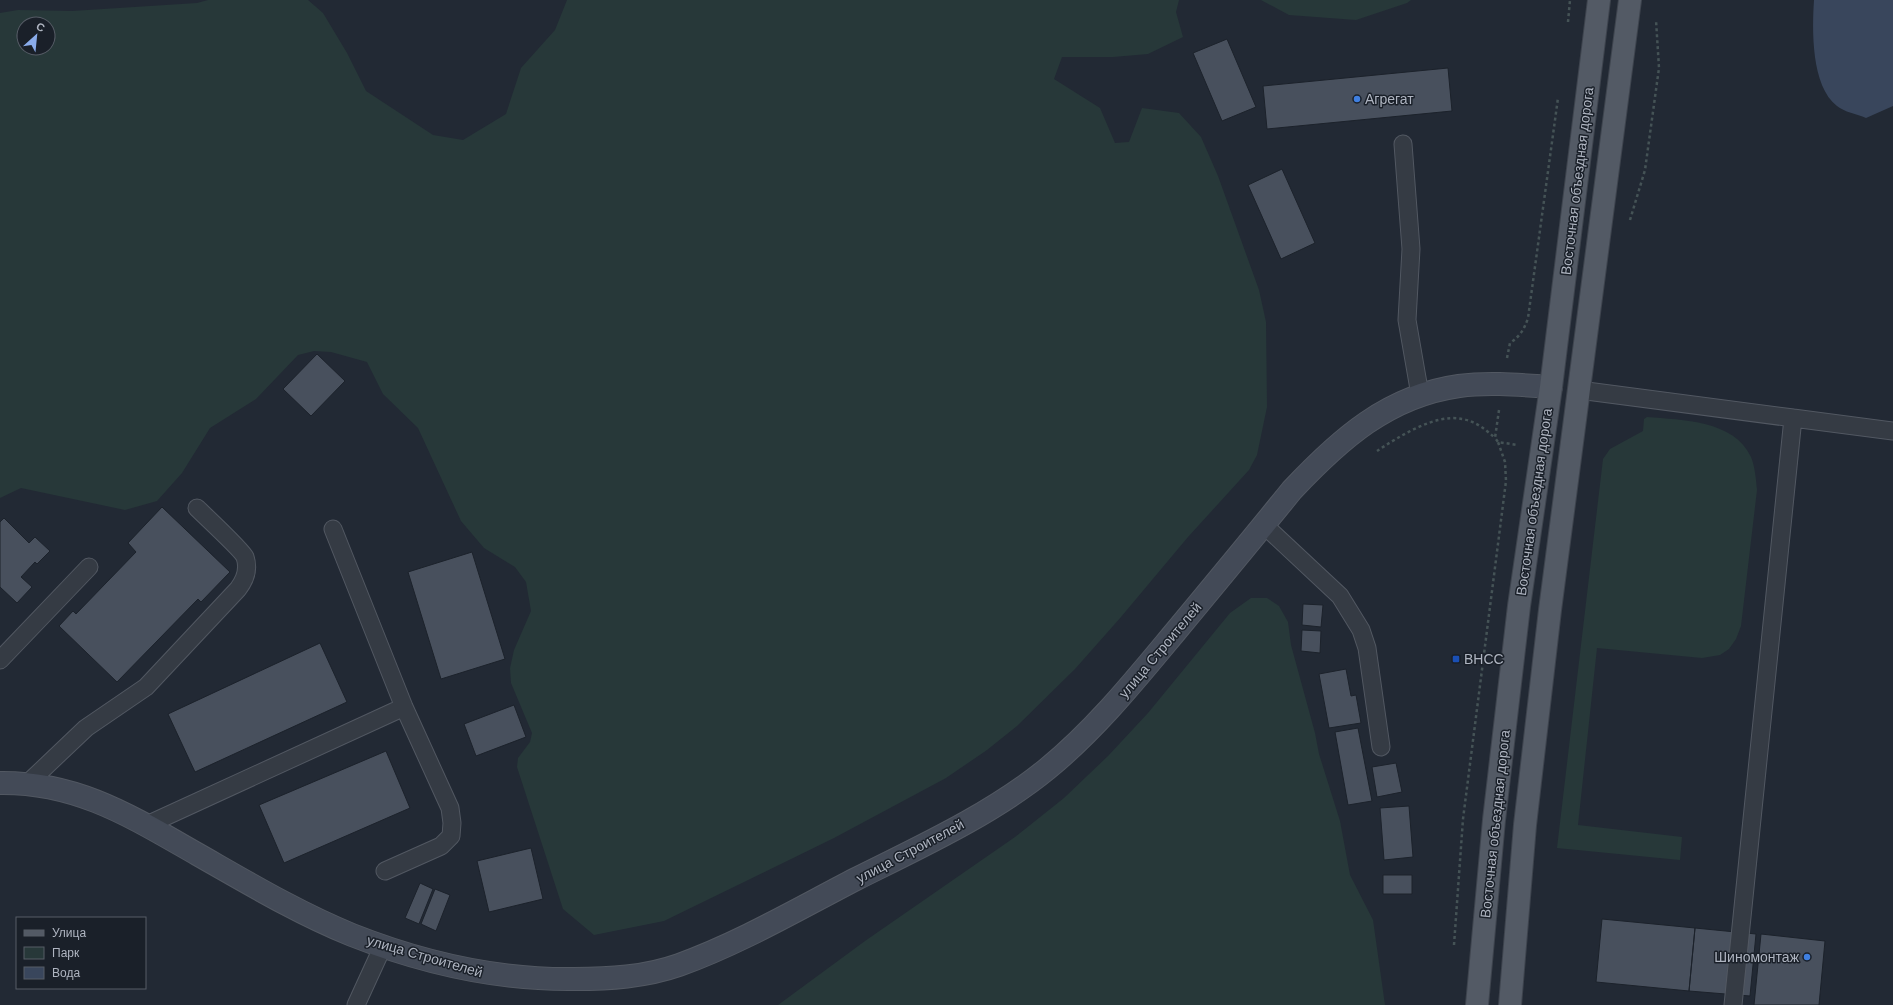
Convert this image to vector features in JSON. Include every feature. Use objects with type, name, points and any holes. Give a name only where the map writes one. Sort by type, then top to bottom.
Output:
[{"type":"main road","name":"Восточная объездная дорога","points":[[1477,1005],[1494,820],[1519,606],[1551,387],[1599,0]]},
{"type":"main road","name":"Восточная объездная дорога","points":[[1510,1005],[1525,825],[1550,610],[1630,0]]},
{"type":"main road","name":"улица Строителей","points":[[26,784],[65,791],[92,798],[147,825],[286,905],[321,922],[383,946],[476,972],[551,980],[601,979],[641,975],[678,965],[749,933],[953,830],[1008,796],[1046,770],[1086,733],[1122,696],[1292,490],[1322,457],[1348,436],[1388,409],[1420,395],[1460,386],[1512,385],[1551,387]]},
{"type":"main road","points":[[1551,387],[1579,390]]},
{"type":"main road","points":[[0,783],[26,784]]},
{"type":"lane","points":[[1403,144],[1411,249],[1406,320],[1420,395]]},
{"type":"lane","points":[[1579,390],[1893,431]]},
{"type":"lane","points":[[1733,1005],[1794,418]]},
{"type":"lane","points":[[26,784],[86,728],[146,687],[244,581],[247,568],[244,556],[197,508]]},
{"type":"lane","points":[[1264,525],[1340,596],[1361,630],[1367,648],[1381,747]]},
{"type":"lane","points":[[333,529],[404,707],[450,808],[452,823],[450,836],[441,846],[385,871]]},
{"type":"lane","points":[[0,660],[89,567]]},
{"type":"lane","points":[[147,825],[404,707]]},
{"type":"lane","points":[[356,1005],[383,946]]},
{"type":"path","points":[[1374,453],[1410,431],[1446,418],[1461,418],[1473,422],[1495,438]]},
{"type":"path","points":[[1454,951],[1463,819],[1506,481],[1505,462],[1498,442]]},
{"type":"green space","points":[[208,0],[308,0],[323,13],[347,53],[366,91],[433,135],[463,140],[506,114],[521,68],[555,30],[567,0],[1179,0],[1176,12],[1183,37],[1148,54],[1113,57],[1062,57],[1054,79],[1100,108],[1115,143],[1129,142],[1142,108],[1179,113],[1201,137],[1218,176],[1259,290],[1266,322],[1267,407],[1257,455],[1249,470],[1188,537],[1075,669],[1017,726],[987,750],[946,778],[834,838],[664,921],[594,935],[563,909],[517,767],[518,758],[530,742],[532,733],[511,683],[510,668],[514,650],[531,611],[526,582],[515,567],[484,548],[461,521],[418,428],[383,394],[367,362],[331,352],[314,351],[298,355],[256,399],[210,428],[182,473],[157,501],[125,510],[21,488],[0,498],[0,13],[18,10],[72,11],[197,3]]},
{"type":"green space","points":[[1261,0],[1411,0],[1407,3],[1356,20],[1289,15]]},
{"type":"green space","points":[[1647,417],[1676,419],[1706,424],[1720,429],[1732,436],[1743,445],[1751,457],[1757,490],[1741,626],[1736,639],[1729,649],[1720,655],[1702,658],[1597,648],[1578,825],[1682,837],[1680,860],[1557,848],[1603,459],[1610,449],[1643,431],[1644,419]]},
{"type":"green space","points":[[1251,598],[1267,598],[1279,606],[1288,622],[1291,645],[1315,733],[1319,754],[1340,821],[1350,875],[1373,920],[1385,1005],[778,1005],[865,941],[1015,837],[1064,798],[1108,756],[1148,713],[1230,613]]},
{"type":"water","points":[[1814,0],[1893,0],[1893,106],[1866,118],[1840,108],[1828,97],[1822,85],[1815,57],[1813,26]]},
{"type":"building","points":[[1227,39],[1256,107],[1222,121],[1193,53]]},
{"type":"building","name":"Агрегат","points":[[1448,68],[1452,111],[1267,129],[1263,86]]},
{"type":"building","points":[[1282,169],[1315,243],[1281,259],[1248,185]]},
{"type":"building","points":[[317,354],[345,381],[311,416],[283,389]]},
{"type":"building","points":[[162,507],[230,572],[201,602],[198,599],[117,682],[59,626],[73,611],[76,614],[136,552],[128,543]]},
{"type":"building","points":[[4,518],[29,543],[35,537],[50,551],[37,564],[35,562],[21,577],[32,587],[17,603],[0,587],[0,522]]},
{"type":"building","points":[[472,552],[505,659],[441,679],[408,572]]},
{"type":"building","points":[[1303,604],[1323,605],[1321,627],[1302,625]]},
{"type":"building","points":[[1302,630],[1321,631],[1320,653],[1301,651]]},
{"type":"building","points":[[320,643],[347,702],[195,772],[168,714]]},
{"type":"building","points":[[1346,669],[1351,696],[1356,695],[1361,723],[1329,728],[1319,674]]},
{"type":"building","points":[[514,705],[526,737],[476,756],[464,724]]},
{"type":"building","points":[[1358,728],[1372,801],[1348,805],[1335,732]]},
{"type":"building","points":[[386,751],[410,808],[284,863],[259,805]]},
{"type":"building","points":[[1396,763],[1402,792],[1377,797],[1372,767]]},
{"type":"building","points":[[1409,806],[1413,857],[1384,860],[1380,808]]},
{"type":"building","points":[[531,848],[543,899],[489,912],[477,861]]},
{"type":"building","points":[[1383,875],[1412,875],[1412,894],[1383,894]]},
{"type":"building","points":[[420,883],[433,889],[419,924],[405,918]]},
{"type":"building","points":[[435,889],[450,895],[436,931],[421,924]]},
{"type":"building","points":[[1602,919],[1695,928],[1689,991],[1596,982]]},
{"type":"building","points":[[1695,928],[1756,934],[1750,996],[1689,991]]},
{"type":"building","points":[[1761,934],[1825,941],[1819,1005],[1754,1005]]},
{"type":"place","name":"Агрегат","points":[[1357,99]]},
{"type":"place","name":"ВНСС","points":[[1456,659]]},
{"type":"place","name":"Шиномонтаж","points":[[1807,957]]}]
